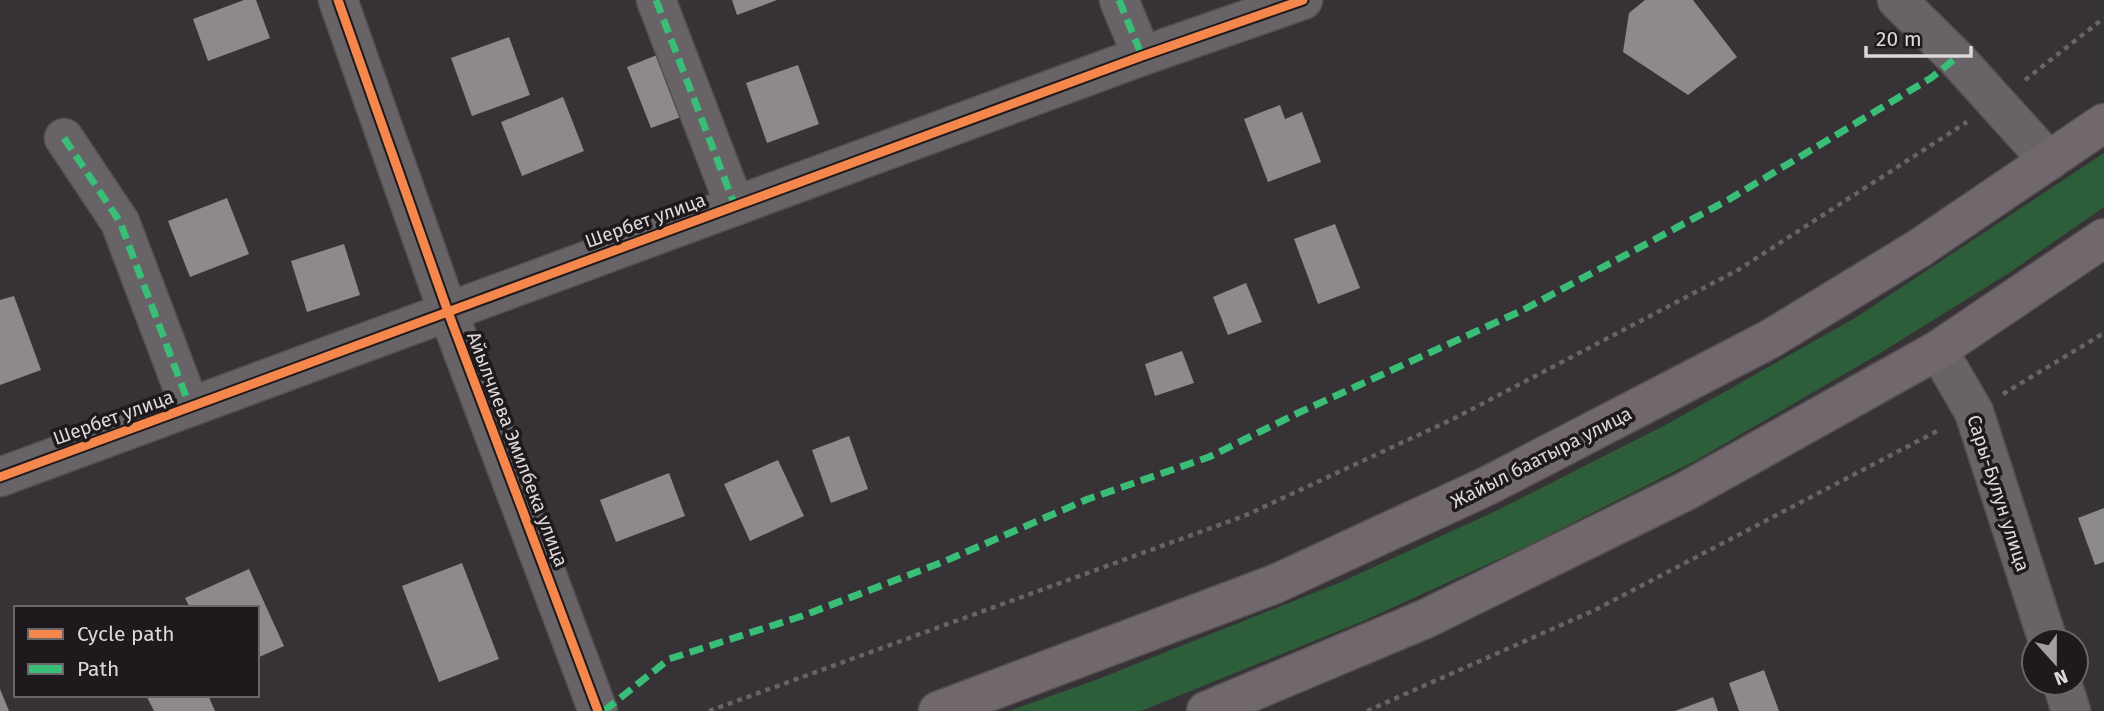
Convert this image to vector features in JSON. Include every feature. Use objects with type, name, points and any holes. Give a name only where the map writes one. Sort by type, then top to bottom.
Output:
[{"type":"main road","name":"Жайыл баатыра улица","points":[[938,711],[1275,584],[1487,486],[1770,339],[1918,249],[2104,123]]},
{"type":"main road","points":[[1206,711],[1425,619],[1686,491],[1938,350],[2104,238]]},
{"type":"street","name":"Айылчиева Эмилбека улица","points":[[338,0],[448,312],[598,711]]},
{"type":"street","points":[[656,0],[735,206]]},
{"type":"street","points":[[1119,0],[1142,56]]},
{"type":"street","name":"Шербет улица","points":[[0,477],[1142,56],[1303,0]]},
{"type":"street","points":[[1897,0],[2049,161]]},
{"type":"street","points":[[64,138],[120,222],[190,407]]},
{"type":"street","name":"Сары-Булун улица","points":[[1938,350],[1974,412],[2043,627]]},
{"type":"path","points":[[709,711],[1244,516],[1455,418],[1738,270],[1996,103],[2104,18]]},
{"type":"path","points":[[1367,711],[1595,610],[1974,412],[2104,333]]},
{"type":"green space","points":[[2104,153],[2104,207],[2009,273],[1877,355],[1695,461],[1519,550],[1361,622],[1141,711],[1009,711],[1101,678],[1341,582],[1500,509],[1671,422],[1855,318]]},
{"type":"building","points":[[244,0],[256,0],[270,38],[208,61],[193,19]]},
{"type":"building","points":[[732,0],[777,0],[737,15]]},
{"type":"building","points":[[1645,0],[1693,0],[1737,57],[1688,95],[1623,52],[1629,13]]},
{"type":"building","points":[[509,37],[530,95],[472,116],[451,58]]},
{"type":"building","points":[[657,55],[681,117],[651,128],[627,67]]},
{"type":"building","points":[[798,65],[819,124],[767,143],[746,83]]},
{"type":"building","points":[[563,97],[584,151],[522,176],[501,122]]},
{"type":"building","points":[[1280,105],[1285,119],[1302,112],[1321,162],[1268,182],[1244,119]]},
{"type":"building","points":[[227,198],[249,254],[190,277],[168,221]]},
{"type":"building","points":[[1335,224],[1360,288],[1318,304],[1294,239]]},
{"type":"building","points":[[344,244],[360,295],[307,312],[291,261]]},
{"type":"building","points":[[1246,283],[1262,322],[1228,335],[1213,297]]},
{"type":"building","points":[[14,296],[41,370],[0,385],[0,300]]},
{"type":"building","points":[[1182,351],[1194,383],[1155,396],[1145,364]]},
{"type":"building","points":[[849,436],[868,489],[831,503],[812,450]]},
{"type":"building","points":[[778,460],[804,516],[750,541],[724,484]]},
{"type":"building","points":[[669,473],[685,516],[616,542],[600,500]]},
{"type":"building","points":[[2104,508],[2104,562],[2095,565],[2078,518]]},
{"type":"building","points":[[462,563],[499,659],[439,682],[402,586]]},
{"type":"building","points":[[249,569],[284,646],[259,657],[259,606],[189,606],[185,598]]},
{"type":"building","points":[[1764,670],[1779,711],[1739,711],[1729,683]]},
{"type":"building","points":[[0,689],[9,711],[0,711]]},
{"type":"building","points":[[147,697],[209,697],[215,711],[154,711]]},
{"type":"building","points":[[1713,697],[1718,711],[1675,711]]},
{"type":"marked path","points":[[656,0],[735,206]]},
{"type":"marked path","points":[[1119,0],[1142,56]]},
{"type":"marked path","points":[[604,711],[669,659],[802,616],[943,562],[1088,499],[1209,457],[1298,413],[1523,310],[1728,200],[1931,78],[1956,58]]},
{"type":"marked path","points":[[64,138],[120,222],[190,407]]},
{"type":"cycle path","points":[[338,0],[448,312],[598,711]]},
{"type":"cycle path","points":[[0,477],[1142,56],[1303,0]]}]
